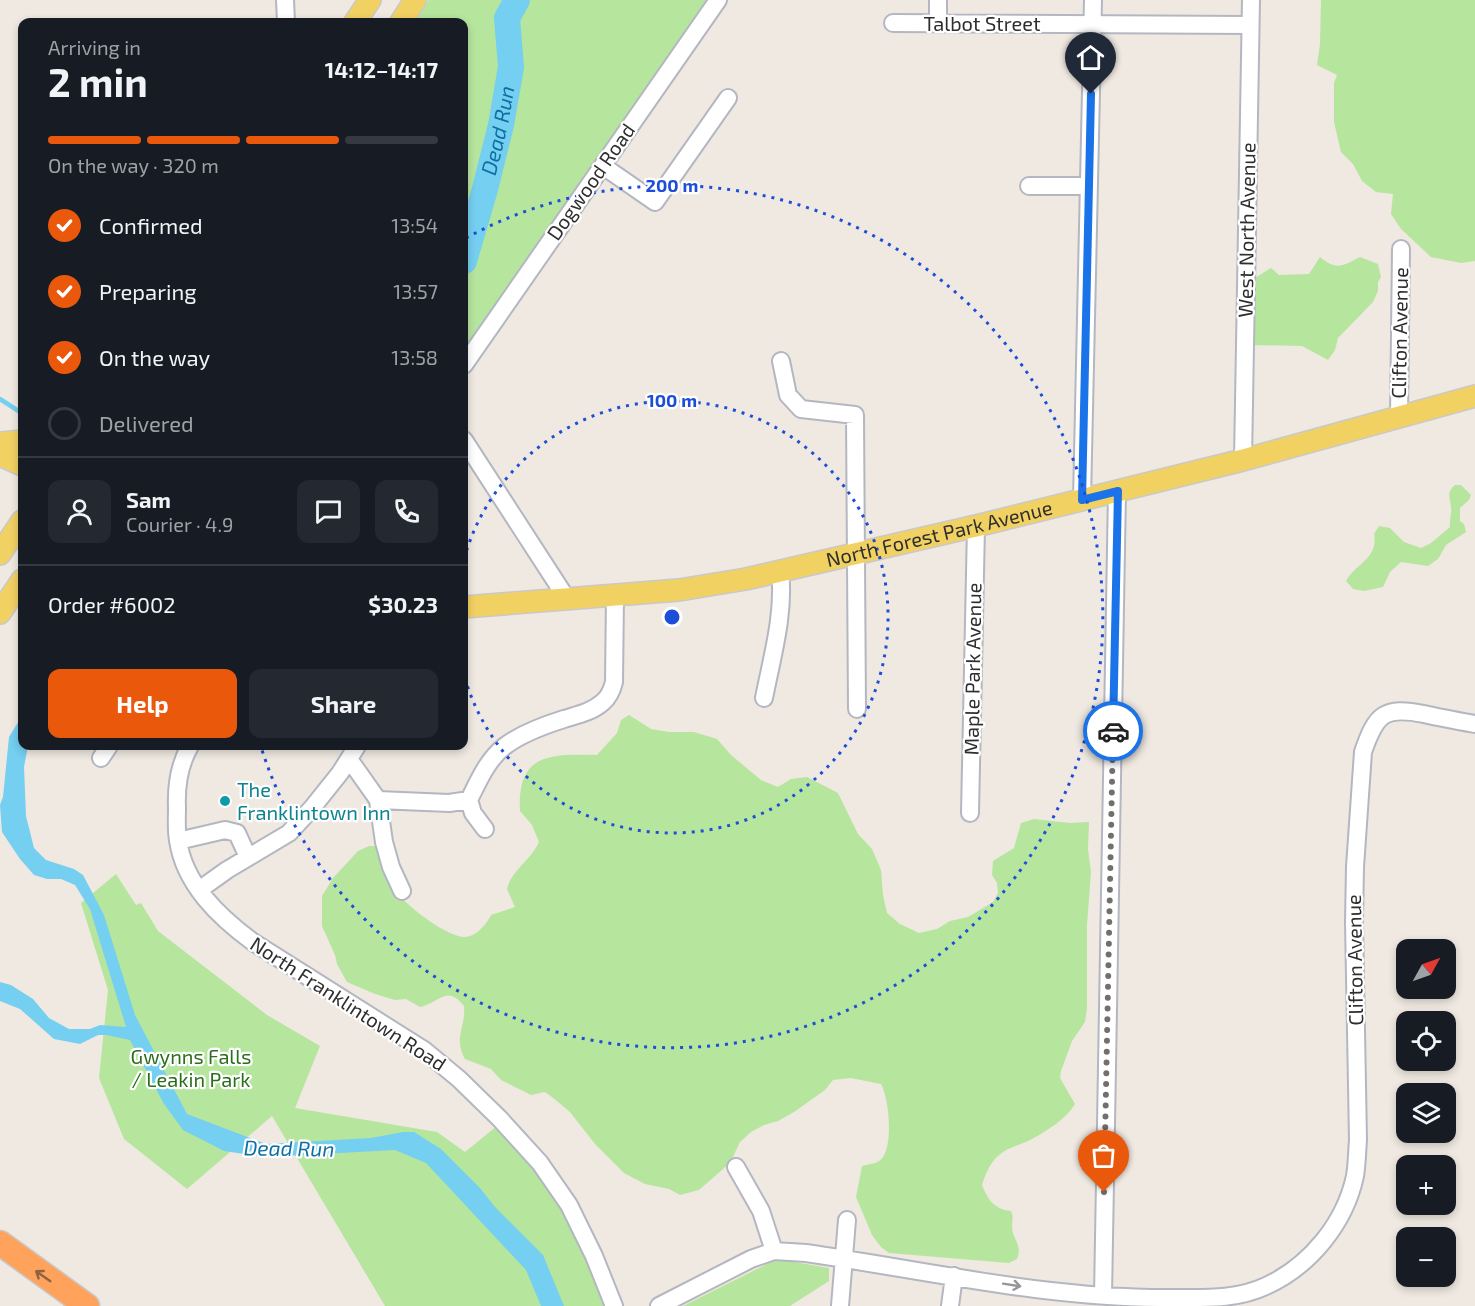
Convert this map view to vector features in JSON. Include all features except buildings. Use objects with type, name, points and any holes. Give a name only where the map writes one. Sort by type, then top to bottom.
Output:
[{"type":"highway","points":[[0,1243],[87,1306]]},
{"type":"main road","points":[[359,18],[370,0]]},
{"type":"main road","points":[[404,18],[415,0]]},
{"type":"main road","name":"North Forest Park Avenue","points":[[468,608],[698,587],[780,571],[976,526],[1243,460],[1475,396]]},
{"type":"main road","points":[[0,443],[18,441]]},
{"type":"main road","points":[[0,454],[18,463]]},
{"type":"main road","points":[[0,554],[18,527]]},
{"type":"street","points":[[285,0],[286,18]]},
{"type":"street","name":"Dogwood Road","points":[[468,359],[718,0]]},
{"type":"street","points":[[938,0],[938,24]]},
{"type":"street","points":[[1082,500],[1093,0]]},
{"type":"street","name":"West North Avenue","points":[[1243,460],[1251,0]]},
{"type":"street","name":"Talbot Street","points":[[893,23],[1250,25]]},
{"type":"street","points":[[603,166],[655,202],[728,98]]},
{"type":"street","points":[[1029,186],[1089,186]]},
{"type":"street","name":"Clifton Avenue","points":[[1399,417],[1401,249]]},
{"type":"street","points":[[781,361],[788,395],[801,409],[855,416],[857,709]]},
{"type":"street","points":[[468,446],[567,599]]},
{"type":"street","points":[[1103,1296],[1118,491]]},
{"type":"street","name":"Maple Park Avenue","points":[[970,813],[976,526]]},
{"type":"street","points":[[764,698],[781,609],[780,571]]},
{"type":"street","points":[[485,829],[473,813],[469,800],[484,769],[506,746],[549,724],[589,711],[603,702],[612,692],[615,595]]},
{"type":"street","name":"Clifton Avenue","points":[[774,1251],[845,1258],[1060,1292],[1134,1299],[1238,1296],[1266,1286],[1305,1259],[1334,1227],[1343,1210],[1355,1174],[1358,1140],[1354,911],[1363,752],[1375,724],[1384,715],[1398,710],[1475,724]]},
{"type":"street","name":"North Franklintown Road","points":[[188,750],[180,768],[177,801],[178,841],[190,875],[216,912],[252,942],[441,1062],[500,1119],[540,1163],[569,1205],[615,1306]]},
{"type":"street","points":[[200,890],[248,857],[289,833],[312,808],[353,752],[378,800],[384,842],[391,867],[402,891]]},
{"type":"street","points":[[378,800],[449,803],[469,800]]},
{"type":"street","points":[[178,841],[225,830],[237,833],[248,857]]},
{"type":"street","points":[[659,1306],[751,1259],[774,1251],[761,1211],[736,1167]]},
{"type":"street","points":[[840,1306],[847,1220]]},
{"type":"street","points":[[950,1306],[954,1276]]},
{"type":"green space","points":[[428,0],[710,0],[468,347],[468,18],[417,18]]},
{"type":"green space","points":[[1321,0],[1475,0],[1475,261],[1461,263],[1431,257],[1401,229],[1391,214],[1393,194],[1376,192],[1362,181],[1353,164],[1341,152],[1334,122],[1334,83],[1337,75],[1317,65]]},
{"type":"green space","points":[[1320,257],[1335,266],[1344,265],[1360,257],[1378,264],[1381,277],[1373,302],[1338,338],[1335,350],[1328,360],[1302,346],[1252,345],[1253,279],[1271,268],[1279,275],[1309,274]]},
{"type":"green space","points":[[1455,485],[1461,485],[1471,495],[1460,508],[1460,521],[1464,524],[1466,532],[1446,545],[1438,559],[1428,566],[1401,562],[1390,572],[1383,587],[1364,591],[1353,589],[1346,581],[1370,555],[1375,542],[1374,534],[1379,526],[1390,528],[1404,542],[1421,548],[1431,543],[1450,527],[1449,498]]},
{"type":"green space","points":[[629,715],[651,729],[694,732],[717,739],[731,755],[761,780],[778,787],[791,779],[807,777],[838,793],[858,834],[872,849],[881,870],[887,913],[900,924],[919,933],[968,917],[993,902],[998,893],[997,883],[992,875],[993,861],[1014,848],[1021,823],[1034,819],[1070,823],[1089,822],[1088,849],[1091,872],[1087,925],[1087,1008],[1085,1022],[1072,1041],[1060,1078],[1075,1104],[1067,1115],[1050,1128],[998,1156],[988,1169],[982,1185],[992,1203],[1011,1211],[1012,1231],[1019,1249],[1017,1259],[1009,1263],[889,1253],[881,1247],[872,1235],[856,1197],[862,1166],[879,1161],[883,1157],[888,1142],[889,1121],[881,1084],[851,1078],[833,1080],[825,1090],[794,1112],[751,1132],[740,1142],[730,1163],[699,1190],[680,1195],[669,1189],[645,1184],[624,1173],[595,1144],[570,1112],[545,1092],[531,1095],[501,1080],[491,1069],[465,1059],[460,1045],[464,1006],[452,996],[443,997],[420,1007],[406,999],[395,1000],[347,982],[322,926],[322,896],[333,878],[358,851],[369,846],[377,846],[388,880],[400,897],[433,924],[455,935],[464,937],[473,935],[491,915],[515,907],[507,889],[509,883],[539,842],[532,825],[520,811],[524,778],[531,768],[551,757],[597,755],[617,733],[621,720]]},
{"type":"green space","name":"Gwynns Falls / Leakin Park","points":[[116,874],[136,905],[141,903],[158,931],[267,1015],[320,1046],[295,1108],[437,1132],[465,1152],[497,1126],[538,1172],[567,1213],[586,1252],[606,1306],[385,1306],[272,1116],[187,1189],[124,1139],[99,1078],[108,990],[81,903]]},
{"type":"green space","points":[[777,1259],[829,1268],[829,1281],[790,1306],[683,1306]]},
{"type":"water","name":"Dead Run","points":[[18,722],[18,750],[27,750],[24,767],[26,816],[34,848],[46,860],[74,869],[83,875],[104,915],[135,1015],[187,1114],[266,1144],[371,1138],[414,1132],[441,1149],[543,1255],[564,1306],[541,1306],[526,1270],[426,1163],[395,1150],[265,1157],[224,1151],[183,1130],[164,1104],[130,1040],[106,1035],[98,1035],[80,1044],[54,1039],[20,1009],[0,1001],[0,982],[11,985],[33,999],[49,1018],[69,1029],[90,1029],[100,1025],[126,1027],[90,909],[75,885],[61,879],[47,879],[34,875],[2,832],[0,805],[3,797],[9,737]]},
{"type":"waterway","name":"Dead Run","points":[[468,247],[501,125],[511,67],[507,18],[517,0]]},
{"type":"waterway","points":[[0,399],[18,411]]},
{"type":"way so far","points":[[1104,1192],[1113,731]]},
{"type":"place","name":"The Franklintown Inn","points":[[225,801]]},
{"type":"route","points":[[1091,94],[1082,500],[1118,491],[1113,731]]}]
